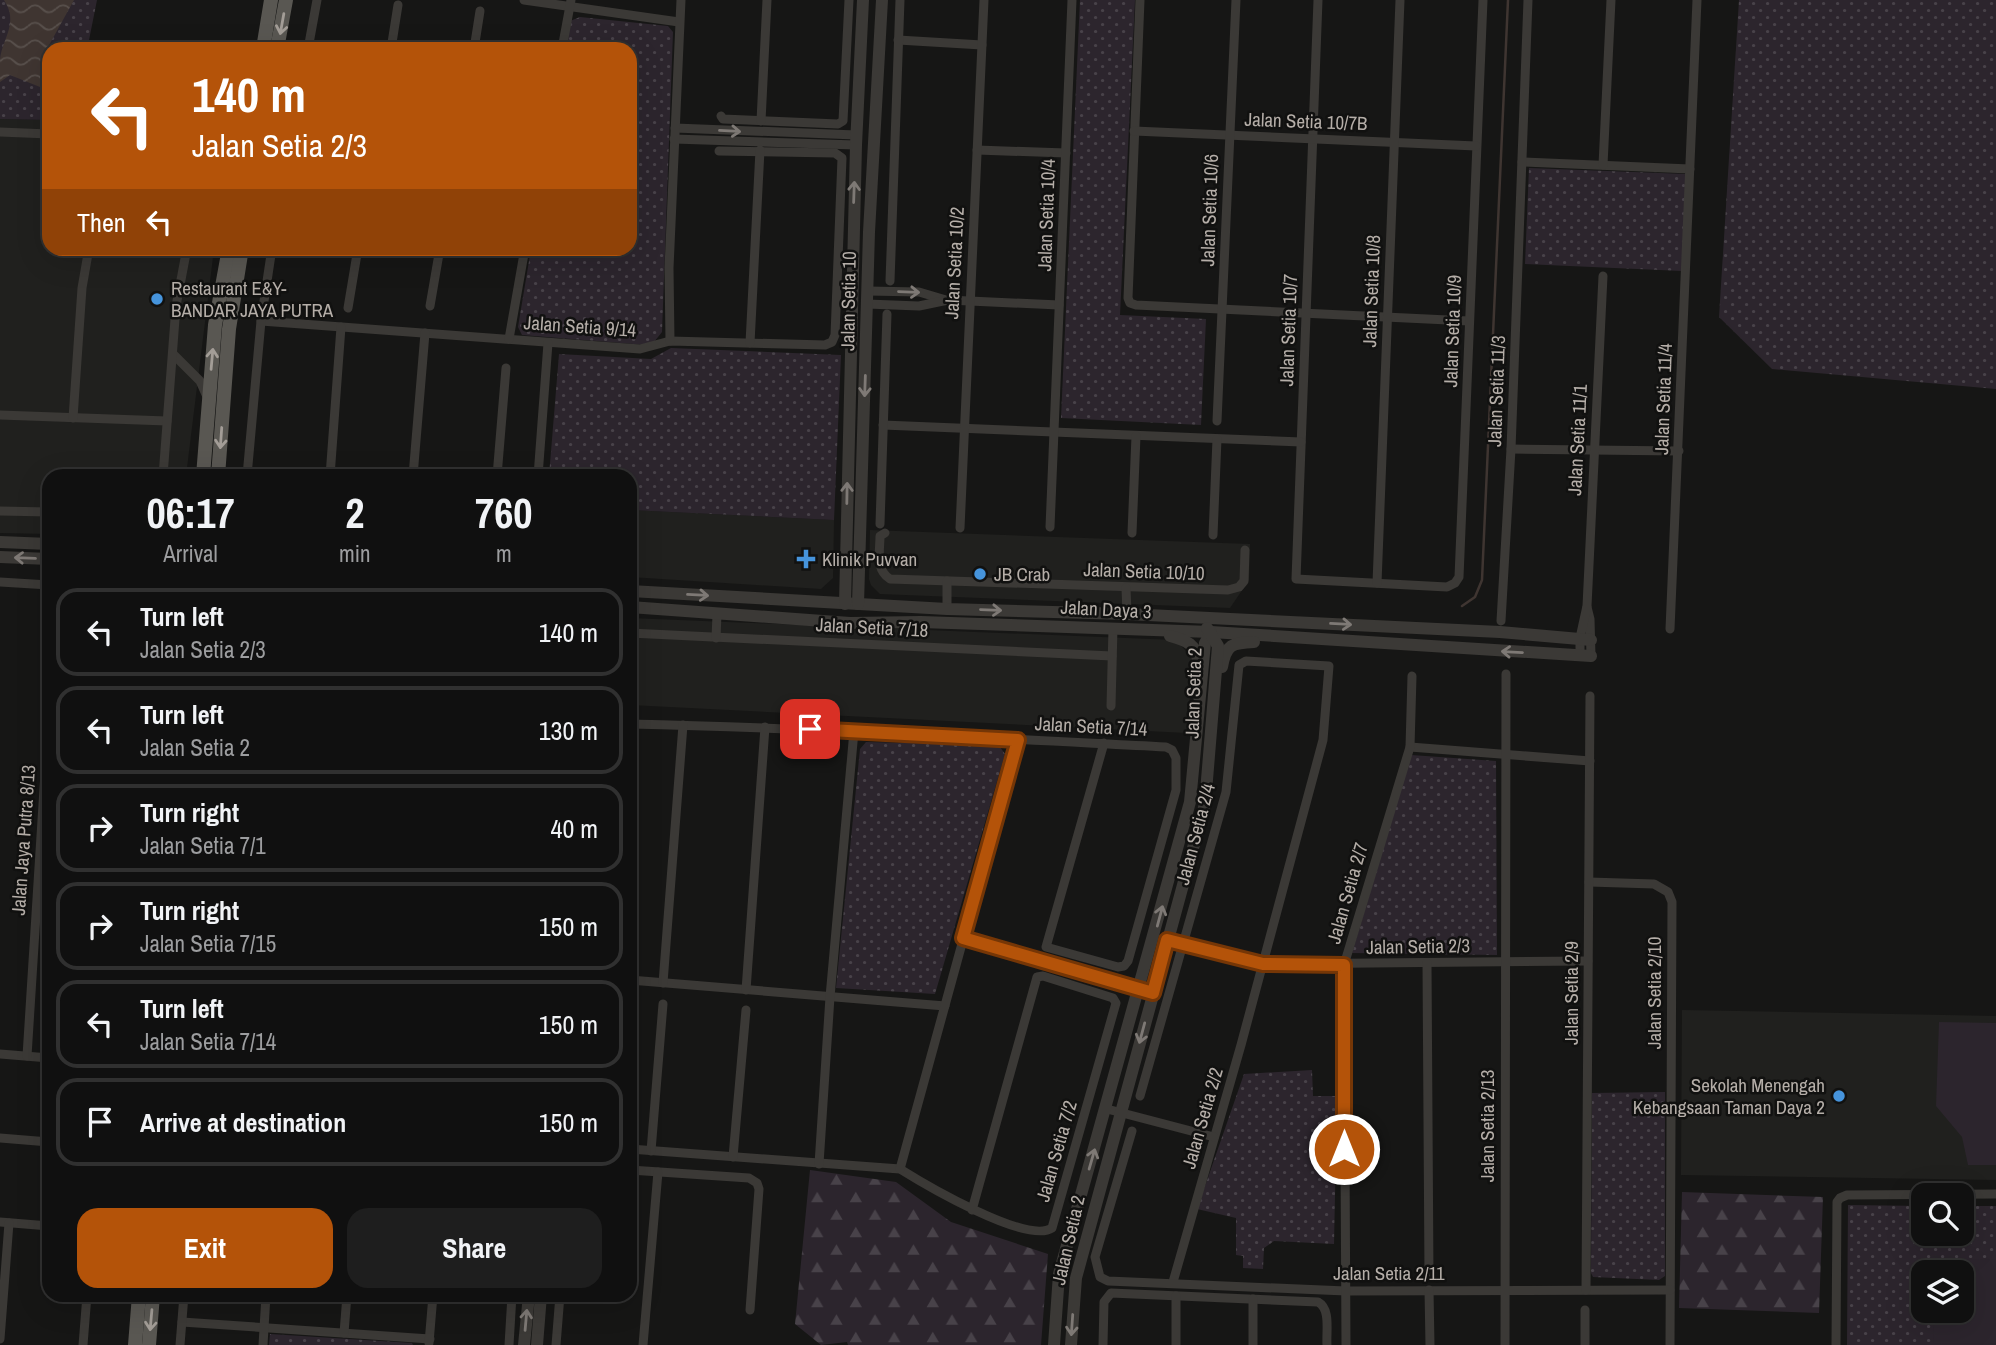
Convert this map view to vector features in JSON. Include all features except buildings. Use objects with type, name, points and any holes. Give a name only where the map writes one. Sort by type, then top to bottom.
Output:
[{"type":"main road","points":[[264,42],[271,0]]},
{"type":"main road","points":[[279,42],[286,0]]},
{"type":"main road","points":[[204,469],[215,325],[228,256]]},
{"type":"main road","points":[[219,469],[229,329],[241,256]]},
{"type":"main road","points":[[135,1345],[138,1302]]},
{"type":"main road","points":[[149,1345],[152,1302]]},
{"type":"street","points":[[309,42],[317,0]]},
{"type":"street","points":[[524,0],[570,4],[679,22]]},
{"type":"street","points":[[670,341],[669,268],[681,0]]},
{"type":"street","points":[[761,121],[768,0]]},
{"type":"street","points":[[721,116],[723,119],[761,121],[838,124],[843,121],[849,0]]},
{"type":"street","name":"Jalan Setia 10","points":[[852,562],[849,380],[863,0]]},
{"type":"street","name":"Jalan Setia 10","points":[[851,606],[882,0]]},
{"type":"street","points":[[890,281],[900,0]]},
{"type":"street","name":"Jalan Setia 10/2","points":[[960,528],[984,0]]},
{"type":"street","name":"Jalan Setia 10/4","points":[[1050,527],[1072,0]]},
{"type":"street","points":[[1140,0],[1129,303],[1469,321]]},
{"type":"street","name":"Jalan Setia 10/6","points":[[1217,421],[1236,0]]},
{"type":"street","name":"Jalan Setia 10/7","points":[[1318,0],[1296,579],[1377,583]]},
{"type":"street","name":"Jalan Setia 10/8","points":[[1377,583],[1399,0]]},
{"type":"street","name":"Jalan Setia 10/9","points":[[1377,583],[1447,587],[1459,577],[1483,0]]},
{"type":"street","name":"Jalan Setia 11/3","points":[[1501,621],[1511,449],[1528,0]]},
{"type":"street","points":[[1603,165],[1611,0]]},
{"type":"street","name":"Jalan Setia 11/4","points":[[1670,629],[1697,0]]},
{"type":"street","points":[[563,42],[570,4]]},
{"type":"street","points":[[392,42],[398,5]]},
{"type":"street","points":[[475,42],[480,11]]},
{"type":"street","points":[[898,40],[982,45]]},
{"type":"street","points":[[674,139],[858,140],[869,129],[878,57]]},
{"type":"street","points":[[675,128],[858,140]]},
{"type":"street","name":"Jalan Setia 10/7B","points":[[1134,131],[1476,146]]},
{"type":"street","points":[[0,132],[42,134]]},
{"type":"street","points":[[858,140],[867,155],[866,207],[869,232]]},
{"type":"street","points":[[719,150],[760,150],[750,343]]},
{"type":"street","name":"Jalan Setia 9/14","points":[[261,321],[640,349],[670,341],[825,345],[832,342],[835,335],[842,158],[839,154],[760,150]]},
{"type":"street","points":[[977,150],[1066,152]]},
{"type":"street","points":[[1522,162],[1690,169]]},
{"type":"street","points":[[853,223],[861,242],[860,286],[867,298]]},
{"type":"street","points":[[73,418],[82,288],[88,256]]},
{"type":"street","points":[[164,469],[176,306],[185,256]]},
{"type":"street","points":[[248,469],[261,321],[271,256]]},
{"type":"street","points":[[348,309],[357,256]]},
{"type":"street","points":[[430,306],[439,256]]},
{"type":"street","points":[[509,339],[524,256]]},
{"type":"street","name":"Jalan Setia 11/1","points":[[1585,656],[1603,276]]},
{"type":"street","points":[[849,380],[856,363],[859,309],[867,298],[919,292],[948,300],[1059,306]]},
{"type":"street","points":[[867,298],[919,306],[948,300]]},
{"type":"street","points":[[887,314],[883,425],[1301,442]]},
{"type":"street","points":[[331,469],[341,327]]},
{"type":"street","points":[[414,469],[425,333]]},
{"type":"street","points":[[539,469],[548,342]]},
{"type":"street","points":[[173,354],[200,382],[209,400]]},
{"type":"street","points":[[498,469],[506,368]]},
{"type":"street","points":[[0,415],[167,421]]},
{"type":"street","name":"Jalan Setia 10/10","points":[[883,425],[880,568],[883,575],[890,579],[1228,590],[1239,587],[1244,581],[1245,550]]},
{"type":"street","points":[[1132,533],[1136,436]]},
{"type":"street","points":[[1213,535],[1217,439]]},
{"type":"street","points":[[1511,449],[1679,451]]},
{"type":"street","points":[[0,511],[42,512]]},
{"type":"street","points":[[0,542],[42,544]]},
{"type":"street","points":[[0,557],[42,559]]},
{"type":"street","points":[[790,601],[830,596],[852,562]]},
{"type":"street","points":[[852,562],[864,590],[873,600],[899,605]]},
{"type":"street","points":[[947,581],[947,608]]},
{"type":"street","points":[[0,582],[42,585]]},
{"type":"street","points":[[1126,588],[1126,614],[1135,618],[1192,620],[1202,623],[1211,632],[1230,625],[1298,626],[1315,623]]},
{"type":"street","name":"Jalan Daya 3","points":[[637,591],[851,606],[899,605],[1126,614],[1500,632],[1586,639]]},
{"type":"street","points":[[783,616],[838,614],[851,606],[856,615],[905,618],[921,622]]},
{"type":"street","name":"Jalan Daya 3","points":[[637,609],[783,616],[850,623],[921,622],[1211,632],[1585,656]]},
{"type":"street","points":[[716,638],[717,614]]},
{"type":"street","points":[[1111,706],[1113,628]]},
{"type":"street","points":[[1151,631],[1192,644],[1198,652],[1199,727]]},
{"type":"street","name":"Jalan Setia 2","points":[[1071,1345],[1076,1278],[1121,1112],[1190,802],[1205,643],[1211,632]]},
{"type":"street","name":"Jalan Setia 2","points":[[1054,1345],[1059,1274],[1107,1109],[1167,940],[1205,804],[1218,646],[1211,632]]},
{"type":"street","name":"Jalan Setia 7/18","points":[[637,633],[1112,656]]},
{"type":"street","points":[[1212,727],[1224,655],[1229,647],[1236,643],[1314,640]]},
{"type":"street","name":"Jalan Setia 2/4","points":[[1140,1096],[1226,792],[1239,665],[1246,661],[1329,666]]},
{"type":"street","name":"Jalan Setia 2/2","points":[[1173,1282],[1323,740],[1329,666]]},
{"type":"street","name":"Jalan Setia 2/13","points":[[1505,1345],[1506,674]]},
{"type":"street","name":"Jalan Setia 2/7","points":[[1346,1345],[1344,965],[1410,747],[1412,676]]},
{"type":"street","name":"Jalan Setia 2/9","points":[[1586,1290],[1590,696]]},
{"type":"street","name":"Jalan Setia 7/14","points":[[637,724],[765,727],[1104,743],[1167,747],[1176,758],[1176,790],[1128,961],[1124,966],[1118,967],[1046,947],[1104,743]]},
{"type":"street","points":[[663,983],[683,725]]},
{"type":"street","points":[[746,990],[765,727]]},
{"type":"street","points":[[819,1164],[854,731]]},
{"type":"street","points":[[637,1150],[900,1169],[1018,740]]},
{"type":"street","points":[[1410,747],[1590,761]]},
{"type":"street","name":"Jalan Jaya Putra 8/13","points":[[27,1056],[42,820]]},
{"type":"street","name":"Jalan Setia 2/10","points":[[1589,882],[1654,884],[1668,892],[1672,902],[1670,1345]]},
{"type":"street","points":[[963,938],[1147,991]]},
{"type":"street","name":"Jalan Setia 2/3","points":[[1167,940],[1263,964],[1588,961]]},
{"type":"street","points":[[1427,964],[1429,1276]]},
{"type":"street","name":"Jalan Setia 7/2","points":[[900,1169],[972,1210],[1042,1232],[1052,1228],[1116,1003],[1113,998],[1043,976],[1037,977],[972,1210]]},
{"type":"street","points":[[637,981],[945,1006]]},
{"type":"street","points":[[651,1151],[663,1004]]},
{"type":"street","points":[[733,1157],[746,1010]]},
{"type":"street","points":[[0,1054],[42,1057]]},
{"type":"street","points":[[1107,1109],[1214,1137]]},
{"type":"street","name":"Jalan Setia 2/11","points":[[1132,1131],[1095,1257],[1100,1278],[1108,1281],[1346,1291],[1670,1290]]},
{"type":"street","points":[[0,1138],[42,1141]]},
{"type":"street","points":[[637,1170],[749,1178],[757,1182],[759,1189],[750,1310]]},
{"type":"street","points":[[643,1345],[658,1172]]},
{"type":"street","points":[[1836,1345],[1837,1202],[1840,1198],[1847,1195],[1996,1194]]},
{"type":"street","points":[[0,1339],[4,1222],[42,1225]]},
{"type":"street","points":[[1429,1290],[1430,1345]]},
{"type":"street","points":[[1103,1345],[1104,1302],[1111,1293],[1318,1302],[1326,1310],[1326,1345]]},
{"type":"street","points":[[1176,1296],[1176,1345]]},
{"type":"street","points":[[1252,1345],[1253,1299]]},
{"type":"street","points":[[83,1345],[86,1302]]},
{"type":"street","points":[[180,1345],[183,1302]]},
{"type":"street","points":[[263,1345],[266,1302]]},
{"type":"street","points":[[344,1333],[346,1302]]},
{"type":"street","points":[[182,1322],[344,1333],[429,1342],[432,1302]]},
{"type":"street","points":[[509,1345],[512,1302]]},
{"type":"street","points":[[524,1345],[528,1302]]},
{"type":"street","points":[[537,1345],[540,1302]]},
{"type":"street","points":[[556,1345],[559,1302]]},
{"type":"street","points":[[1585,1310],[1586,1345]]},
{"type":"shaded area","points":[[0,119],[42,120],[42,256],[213,256],[187,469],[42,469],[42,534],[0,533]]},
{"type":"shaded area","points":[[637,510],[834,520],[833,578],[821,589],[637,577]]},
{"type":"shaded area","points":[[870,530],[1250,544],[1249,580],[1230,608],[880,594],[869,579]]},
{"type":"shaded area","points":[[637,618],[1175,640],[1193,658],[1187,733],[637,705]]},
{"type":"shaded area","name":"Sekolah Menengah Kebangsaan Taman Daya 2","points":[[1682,1010],[1996,1016],[1996,1180],[1681,1175]]},
{"type":"green space","points":[[0,0],[97,0],[89,40],[93,42],[42,42],[42,120],[0,119]]},
{"type":"green space","points":[[1080,0],[1135,0],[1120,315],[1206,319],[1201,425],[1061,418]]},
{"type":"green space","points":[[1739,0],[1996,0],[1996,389],[1772,369],[1719,317]]},
{"type":"green space","points":[[580,17],[668,26],[673,32],[662,332],[654,342],[646,345],[522,335],[518,327],[530,256],[637,256],[637,42],[566,42],[570,21]]},
{"type":"green space","points":[[1529,168],[1686,174],[1682,271],[1525,264]]},
{"type":"green space","points":[[671,348],[841,355],[834,520],[637,510],[637,469],[550,469],[559,354],[651,359]]},
{"type":"green space","points":[[866,742],[993,745],[1000,747],[1005,754],[935,994],[836,988],[860,749]]},
{"type":"green space","points":[[1411,755],[1496,761],[1497,955],[1352,953]]},
{"type":"green space","points":[[1939,1022],[1996,1023],[1996,1165],[1968,1165],[1962,1137],[1936,1106]]},
{"type":"green space","points":[[1312,1070],[1313,1096],[1337,1096],[1334,1244],[1274,1241],[1264,1248],[1263,1269],[1243,1268],[1243,1256],[1236,1255],[1236,1218],[1197,1209],[1244,1074]]},
{"type":"green space","points":[[1665,1092],[1665,1276],[1659,1280],[1593,1277],[1592,1093]]},
{"type":"green space","points":[[810,1170],[896,1182],[951,1222],[1048,1254],[1041,1345],[848,1345],[847,1342],[821,1345],[795,1324]]},
{"type":"green space","points":[[1682,1192],[1823,1197],[1819,1313],[1679,1308]]},
{"type":"green space","points":[[1848,1205],[1911,1206],[1911,1246],[1974,1246],[1974,1206],[1996,1206],[1996,1345],[1847,1345]]},
{"type":"green space","points":[[1935,1259],[1996,1260],[1996,1344],[1933,1343],[1934,1323],[1974,1323],[1974,1260]]},
{"type":"green space","points":[[270,1334],[412,1343],[413,1345],[269,1345]]},
{"type":"water","points":[[4,0],[74,0],[51,42],[42,42],[40,87],[10,75],[0,82],[0,59],[10,23]]},
{"type":"waterway","points":[[1462,606],[1475,597],[1482,580],[1508,0]]},
{"type":"place","name":"Restaurant E&Y- BANDAR JAYA PUTRA","points":[[157,299]]},
{"type":"place","name":"Klinik Puvvan","points":[[806,559]]},
{"type":"place","name":"JB Crab","points":[[980,574]]},
{"type":"place","name":"Sekolah Menengah Kebangsaan Taman Daya 2","points":[[1839,1096]]},
{"type":"route","points":[[810,729],[1018,740],[963,938],[1153,993],[1167,940],[1263,964],[1344,965],[1344,1149]]}]
